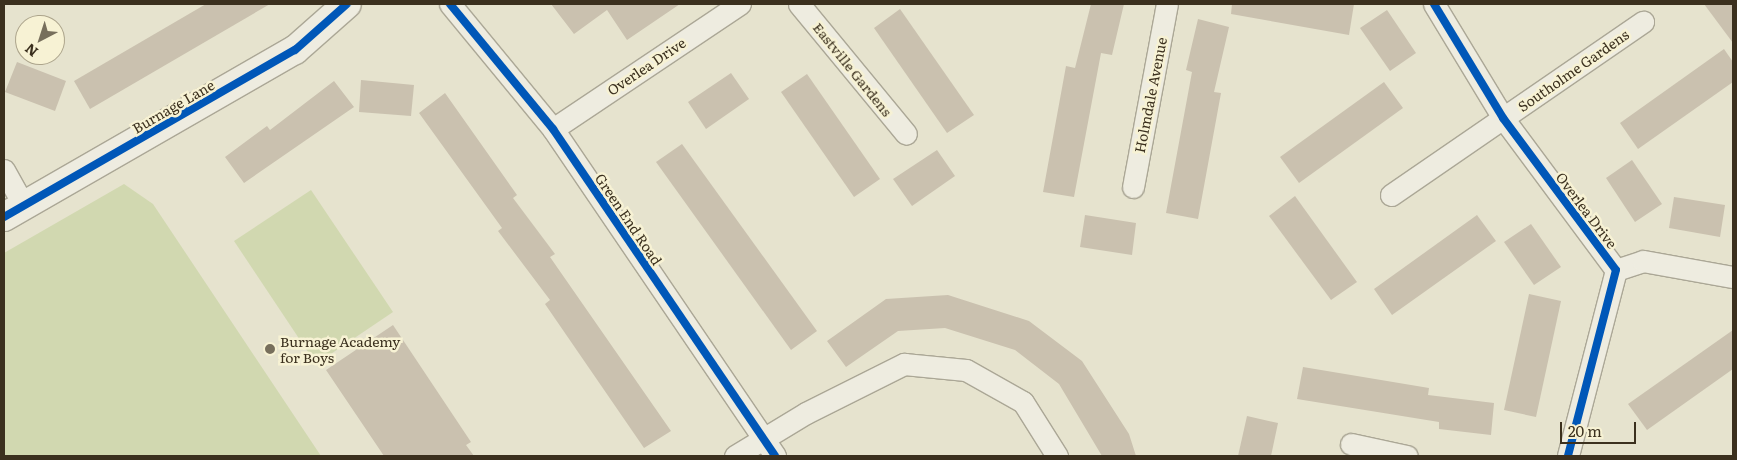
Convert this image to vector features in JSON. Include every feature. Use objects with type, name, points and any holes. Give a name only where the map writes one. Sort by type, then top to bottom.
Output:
[{"type":"street","name":"Burnage Lane","points":[[14,211],[295,50],[347,4]]},
{"type":"street","name":"Green End Road","points":[[450,4],[553,129],[774,456]]},
{"type":"street","name":"Overlea Drive","points":[[553,129],[740,4]]},
{"type":"street","name":"Eastville Gardens","points":[[799,4],[906,134]]},
{"type":"street","name":"Holmdale Avenue","points":[[1133,187],[1167,4]]},
{"type":"street","name":"Overlea Drive","points":[[1434,4],[1503,118],[1616,270],[1568,456]]},
{"type":"street","name":"Southolme Gardens","points":[[1390,195],[1643,22]]},
{"type":"street","points":[[4,170],[14,211]]},
{"type":"street","points":[[1616,270],[1644,261],[1733,277]]},
{"type":"street","points":[[735,456],[762,439],[904,364],[966,370],[1023,402],[1057,456]]},
{"type":"street","points":[[1351,444],[1407,456]]},
{"type":"green space","points":[[124,184],[153,204],[321,456],[4,456],[4,253]]},
{"type":"green space","points":[[311,190],[393,312],[316,364],[234,241]]},
{"type":"building","points":[[206,4],[270,4],[90,109],[74,81]]},
{"type":"building","points":[[551,4],[680,4],[627,40],[607,10],[574,34]]},
{"type":"building","points":[[1091,4],[1124,4],[1112,55],[1101,53],[1074,197],[1043,192],[1066,66],[1075,68]]},
{"type":"building","points":[[1232,4],[1354,4],[1349,35],[1231,14]]},
{"type":"building","points":[[1704,4],[1733,4],[1733,43]]},
{"type":"building","points":[[900,9],[974,115],[947,133],[874,28]]},
{"type":"building","points":[[1387,10],[1416,53],[1390,71],[1360,28]]},
{"type":"building","points":[[1198,19],[1229,27],[1214,92],[1221,93],[1198,219],[1166,213],[1192,72],[1186,70]]},
{"type":"building","points":[[1724,49],[1733,62],[1733,82],[1638,149],[1620,123]]},
{"type":"building","points":[[16,65],[25,65],[66,81],[55,111],[5,92]]},
{"type":"building","points":[[731,73],[749,99],[706,129],[688,102]]},
{"type":"building","points":[[807,74],[880,179],[854,197],[781,92]]},
{"type":"building","points":[[361,80],[414,85],[411,116],[359,112]]},
{"type":"building","points":[[334,81],[354,107],[244,183],[225,157],[267,126],[270,130]]},
{"type":"building","points":[[1384,82],[1403,108],[1299,183],[1280,157]]},
{"type":"building","points":[[445,93],[517,195],[513,198],[555,254],[550,257],[671,431],[644,448],[545,304],[550,300],[498,231],[502,228],[419,113]]},
{"type":"building","points":[[682,144],[817,331],[791,350],[656,162]]},
{"type":"building","points":[[937,150],[955,176],[912,206],[893,179]]},
{"type":"building","points":[[1632,160],[1662,204],[1635,222],[1606,178]]},
{"type":"building","points":[[1295,196],[1357,282],[1331,300],[1269,216]]},
{"type":"building","points":[[1674,197],[1725,205],[1720,237],[1669,228]]},
{"type":"building","points":[[1085,215],[1136,223],[1132,255],[1080,247]]},
{"type":"building","points":[[1477,215],[1496,241],[1392,315],[1374,289]]},
{"type":"building","points":[[1531,224],[1561,267],[1534,285],[1504,242]]},
{"type":"building","points":[[1529,294],[1561,301],[1536,417],[1504,410]]},
{"type":"building","points":[[948,295],[1029,321],[1082,361],[1129,434],[1136,456],[1102,456],[1059,384],[1015,350],[945,328],[898,331],[846,367],[827,341],[886,299]]},
{"type":"building","points":[[393,325],[471,442],[466,445],[474,456],[384,456],[326,370]]},
{"type":"building","points":[[1733,330],[1733,369],[1647,430],[1628,404]]},
{"type":"building","points":[[1303,367],[1429,388],[1428,395],[1494,403],[1491,435],[1439,429],[1439,422],[1297,399]]},
{"type":"building","points":[[1247,416],[1278,423],[1271,456],[1238,456]]},
{"type":"cycle path","points":[[4,217],[295,50],[347,4]]},
{"type":"cycle path","points":[[450,4],[553,129],[775,456]]},
{"type":"cycle path","points":[[1434,4],[1503,118],[1616,270],[1568,456]]},
{"type":"place","name":"Burnage Academy for Boys","points":[[270,349]]}]
